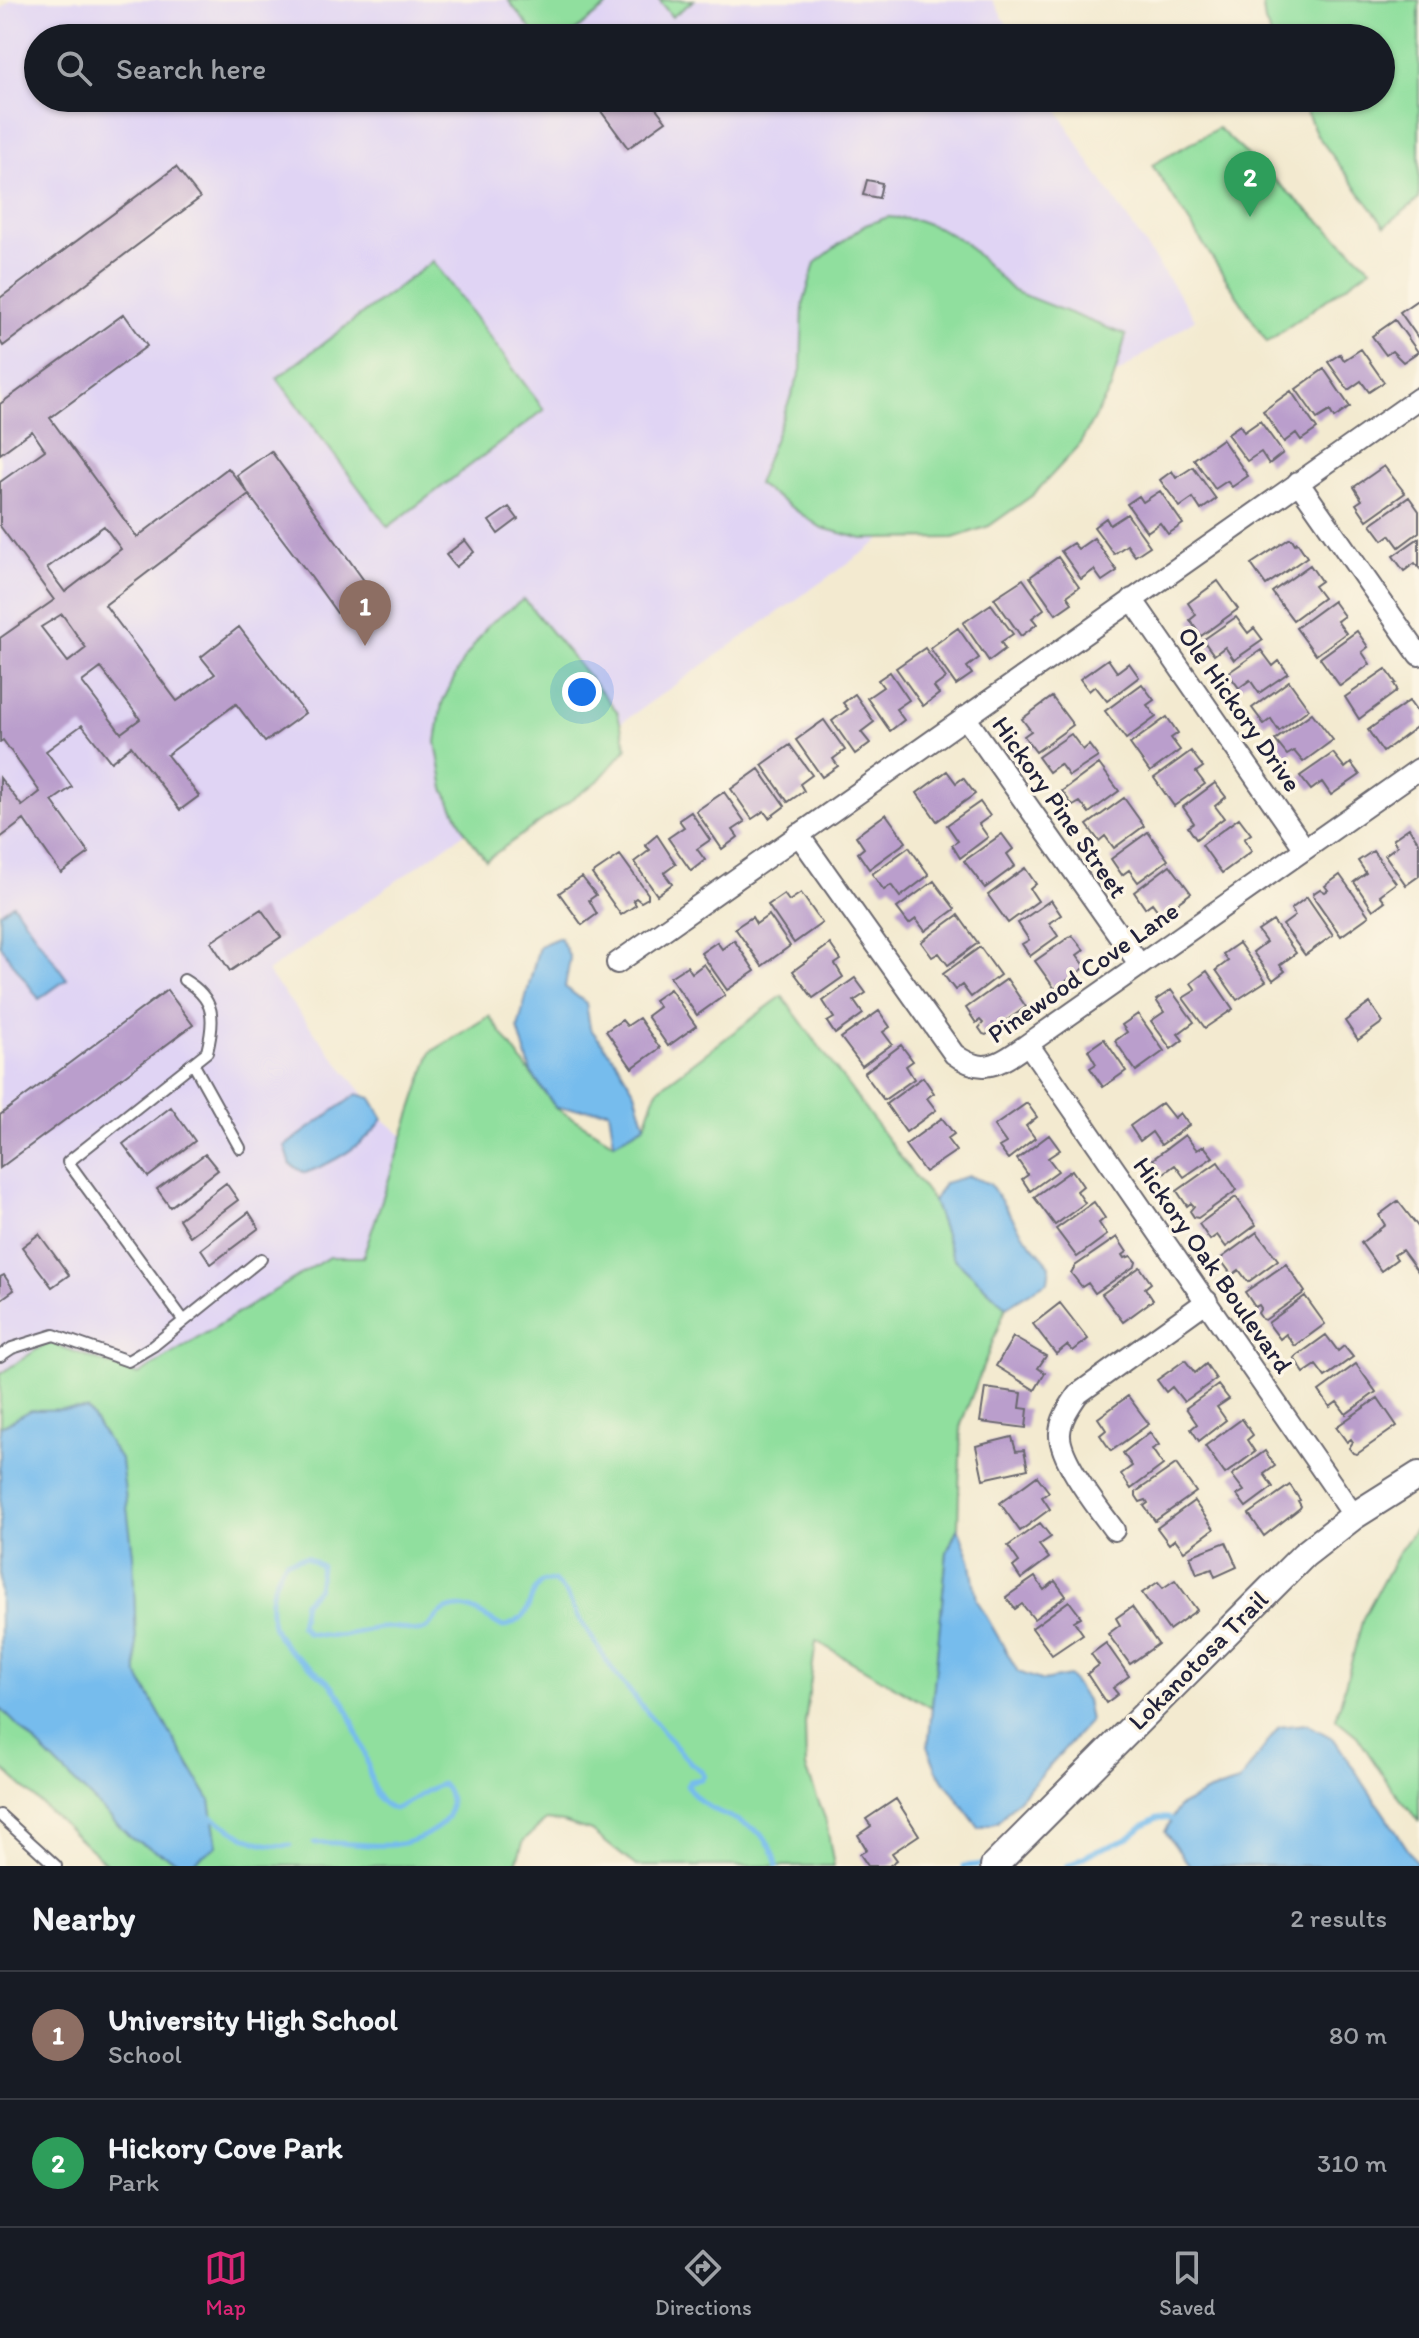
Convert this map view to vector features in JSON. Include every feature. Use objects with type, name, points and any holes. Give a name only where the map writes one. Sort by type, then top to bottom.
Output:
[{"type":"street","points":[[617,963],[1419,398]]},
{"type":"street","points":[[1298,482],[1419,655]]},
{"type":"street","name":"Ole Hickory Drive","points":[[1132,599],[1305,849]]},
{"type":"street","name":"Hickory Pine Street","points":[[965,717],[1140,965]]},
{"type":"street","name":"Pinewood Cove Lane","points":[[798,834],[954,1054],[977,1067],[991,1066],[1028,1044],[1419,769]]},
{"type":"street","name":"Hickory Oak Boulevard","points":[[1028,1044],[1354,1516]]},
{"type":"street","points":[[1114,1530],[1069,1463],[1059,1436],[1064,1414],[1078,1394],[1207,1301]]},
{"type":"street","name":"Lokanotosa Trail","points":[[994,1866],[1304,1555],[1354,1516],[1419,1475]]},
{"type":"lane","points":[[184,980],[200,990],[210,1010],[213,1028],[207,1052],[68,1162],[184,1321]]},
{"type":"lane","points":[[194,1065],[240,1148]]},
{"type":"lane","points":[[0,1356],[12,1348],[54,1335],[128,1361],[153,1346],[261,1259]]},
{"type":"lane","points":[[0,1815],[56,1866]]},
{"type":"shaded area","points":[[11,0],[992,0],[1007,24],[24,24],[24,112],[1059,112],[1195,319],[267,972],[383,1119],[435,1163],[363,1257],[329,1257],[138,1375],[48,1342],[0,1374],[0,9]]},
{"type":"green space","points":[[508,0],[602,0],[607,6],[584,24],[527,24]]},
{"type":"green space","points":[[659,0],[694,0],[672,17]]},
{"type":"green space","points":[[1262,0],[1419,0],[1419,199],[1385,226],[1317,135],[1306,112],[1395,112],[1395,24],[1265,22]]},
{"type":"green space","points":[[1218,128],[1371,268],[1267,342],[1152,165]]},
{"type":"green space","points":[[888,217],[917,220],[939,228],[964,242],[1013,291],[1126,335],[1111,388],[1078,447],[1033,495],[989,526],[953,538],[863,539],[822,528],[757,484],[801,370],[803,305],[815,263],[863,226]]},
{"type":"green space","points":[[433,261],[544,410],[388,527],[277,378]]},
{"type":"green space","points":[[524,599],[617,711],[627,748],[598,781],[486,860],[466,833],[444,789],[436,742],[442,703],[462,662],[489,624]]},
{"type":"green space","points":[[782,996],[933,1201],[953,1257],[1006,1307],[961,1424],[958,1527],[947,1552],[932,1708],[816,1641],[805,1723],[806,1768],[826,1821],[834,1866],[636,1866],[591,1831],[546,1820],[524,1840],[515,1866],[109,1866],[0,1766],[0,1374],[48,1342],[138,1375],[329,1257],[363,1257],[431,1052],[489,1016],[556,1108],[614,1143],[645,1125],[657,1090]]},
{"type":"green space","points":[[1419,1524],[1419,1821],[1392,1789],[1357,1736],[1336,1719],[1363,1618],[1398,1553]]},
{"type":"water","points":[[13,904],[67,979],[39,999],[0,945],[0,913]]},
{"type":"water","points":[[560,937],[570,958],[565,987],[586,1003],[590,1028],[617,1062],[635,1092],[645,1125],[614,1143],[609,1110],[556,1108],[531,1072],[518,1028],[539,946]]},
{"type":"water","points":[[357,1094],[371,1098],[383,1119],[368,1137],[338,1158],[305,1173],[291,1165],[285,1146]]},
{"type":"water","points":[[969,1176],[990,1184],[1023,1234],[1050,1265],[1048,1281],[1006,1307],[953,1257],[933,1201],[944,1183]]},
{"type":"water","points":[[87,1409],[121,1461],[133,1554],[137,1673],[210,1800],[217,1846],[187,1866],[132,1839],[0,1708],[0,1427],[31,1410]]},
{"type":"water","points":[[958,1527],[970,1559],[977,1600],[1018,1672],[1043,1681],[1069,1676],[1086,1700],[1090,1721],[998,1822],[979,1828],[937,1771],[928,1748],[947,1552]]},
{"type":"water","points":[[1307,1724],[1334,1739],[1419,1866],[1190,1866],[1165,1832],[1178,1807],[1207,1792],[1239,1782],[1279,1727]]},
{"type":"building","points":[[602,112],[659,112],[666,121],[628,148]]},
{"type":"building","points":[[176,167],[200,198],[3,346],[0,341],[0,298]]},
{"type":"building","points":[[867,180],[882,183],[879,198],[863,195]]},
{"type":"building","points":[[1419,299],[1419,339],[1400,312]]},
{"type":"building","points":[[124,314],[147,346],[50,418],[137,537],[228,468],[248,493],[237,475],[271,451],[370,589],[337,613],[249,495],[105,605],[177,701],[215,674],[201,657],[239,627],[305,713],[265,742],[236,704],[167,755],[199,796],[180,810],[131,746],[111,762],[82,725],[46,751],[72,787],[52,801],[89,853],[61,873],[24,820],[0,838],[0,778],[22,806],[40,792],[3,740],[0,742],[0,638],[54,600],[0,526],[0,482],[45,450],[32,431],[0,454],[0,404]],"holes":[[[104,526],[121,549],[65,592],[47,568]],[[62,614],[86,648],[68,662],[41,627]],[[101,668],[140,719],[121,733],[82,682]]]},
{"type":"building","points":[[1395,320],[1418,352],[1403,362],[1392,351],[1386,355],[1372,336]]},
{"type":"building","points":[[1361,349],[1384,382],[1369,392],[1361,381],[1348,390],[1328,362],[1340,354],[1344,360]]},
{"type":"building","points":[[1324,369],[1350,407],[1334,418],[1330,411],[1317,419],[1296,389]]},
{"type":"building","points":[[1291,391],[1317,429],[1301,440],[1296,433],[1284,442],[1263,411]]},
{"type":"building","points":[[1260,421],[1283,453],[1269,464],[1261,452],[1247,461],[1227,434],[1240,425],[1244,432]]},
{"type":"building","points":[[1222,439],[1248,476],[1232,487],[1227,481],[1215,489],[1194,459]]},
{"type":"building","points":[[1384,466],[1405,493],[1367,520],[1356,504],[1362,500],[1354,487]]},
{"type":"building","points":[[1193,467],[1216,499],[1201,510],[1193,498],[1180,507],[1160,480],[1172,471],[1176,478]]},
{"type":"building","points":[[1160,491],[1183,524],[1168,534],[1160,523],[1147,532],[1127,504],[1139,496],[1143,502]]},
{"type":"building","points":[[1409,497],[1419,511],[1419,532],[1399,547],[1390,535],[1383,540],[1371,524]]},
{"type":"building","points":[[509,507],[518,519],[498,534],[489,521]]},
{"type":"building","points":[[1127,514],[1150,546],[1135,556],[1127,545],[1114,554],[1094,527],[1106,518],[1110,525]]},
{"type":"building","points":[[1094,538],[1117,571],[1102,581],[1094,570],[1081,579],[1061,551],[1073,543],[1078,549]]},
{"type":"building","points":[[1419,538],[1419,568],[1415,563],[1404,571],[1393,556]]},
{"type":"building","points":[[1289,539],[1295,544],[1297,542],[1307,557],[1266,585],[1251,564]]},
{"type":"building","points":[[465,540],[474,552],[456,567],[446,555]]},
{"type":"building","points":[[1058,557],[1079,587],[1067,596],[1072,603],[1056,614],[1030,577]]},
{"type":"building","points":[[1310,565],[1321,581],[1314,586],[1323,598],[1293,620],[1272,592]]},
{"type":"building","points":[[1023,579],[1044,609],[1032,618],[1037,624],[1021,636],[994,598]]},
{"type":"building","points":[[1218,581],[1238,609],[1201,636],[1190,620],[1196,615],[1188,603]]},
{"type":"building","points":[[1333,601],[1344,616],[1337,621],[1346,633],[1316,655],[1296,628]]},
{"type":"building","points":[[991,604],[1013,634],[1001,642],[1005,649],[989,661],[963,623]]},
{"type":"building","points":[[1236,617],[1248,633],[1254,628],[1263,640],[1234,660],[1225,647],[1214,655],[1203,640]]},
{"type":"building","points":[[958,628],[979,658],[967,667],[972,674],[956,685],[930,648]]},
{"type":"building","points":[[1357,631],[1368,647],[1362,652],[1370,664],[1340,686],[1320,658]]},
{"type":"building","points":[[925,648],[946,678],[934,687],[939,694],[923,706],[896,668]]},
{"type":"building","points":[[1261,650],[1273,666],[1279,661],[1288,673],[1259,693],[1250,680],[1239,688],[1228,673]]},
{"type":"building","points":[[1108,659],[1117,672],[1129,663],[1139,677],[1107,701],[1095,686],[1089,691],[1080,679]]},
{"type":"building","points":[[1386,669],[1396,683],[1396,692],[1359,719],[1345,697]]},
{"type":"building","points":[[890,672],[909,700],[896,709],[904,720],[890,731],[867,698],[883,687],[878,680]]},
{"type":"building","points":[[1289,681],[1309,709],[1279,731],[1271,719],[1264,724],[1252,708]]},
{"type":"building","points":[[1142,684],[1154,700],[1147,705],[1156,717],[1126,739],[1105,711]]},
{"type":"building","points":[[855,694],[874,722],[861,732],[870,743],[855,754],[832,721],[848,709],[843,703]]},
{"type":"building","points":[[1052,697],[1073,725],[1036,752],[1024,736],[1031,731],[1022,719]]},
{"type":"building","points":[[1409,701],[1419,715],[1419,725],[1383,752],[1368,730]]},
{"type":"building","points":[[1312,713],[1333,740],[1303,762],[1294,751],[1287,755],[1275,740]]},
{"type":"building","points":[[1167,717],[1178,733],[1171,738],[1180,750],[1150,772],[1130,744]]},
{"type":"building","points":[[824,720],[845,750],[833,759],[838,766],[822,777],[796,740]]},
{"type":"building","points":[[1071,734],[1083,750],[1089,745],[1098,757],[1069,776],[1060,764],[1049,772],[1038,757]]},
{"type":"building","points":[[790,745],[812,775],[800,784],[804,791],[788,802],[762,765]]},
{"type":"building","points":[[1191,751],[1203,767],[1196,772],[1205,784],[1174,806],[1154,778]]},
{"type":"building","points":[[1333,753],[1345,768],[1351,763],[1360,775],[1331,795],[1322,782],[1311,790],[1300,776]]},
{"type":"building","points":[[1099,764],[1119,791],[1089,813],[1080,802],[1073,806],[1062,791]]},
{"type":"building","points":[[759,769],[785,806],[769,818],[764,811],[752,819],[731,789]]},
{"type":"building","points":[[947,771],[956,783],[963,778],[975,794],[937,821],[917,793]]},
{"type":"building","points":[[1215,783],[1226,797],[1215,806],[1224,818],[1196,839],[1188,827],[1194,823],[1183,807]]},
{"type":"building","points":[[724,792],[745,822],[733,830],[738,837],[722,849],[696,811]]},
{"type":"building","points":[[1124,798],[1144,826],[1114,848],[1105,836],[1099,841],[1087,825]]},
{"type":"building","points":[[980,802],[990,816],[979,824],[988,837],[960,858],[952,845],[958,841],[947,825]]},
{"type":"building","points":[[691,812],[710,840],[697,849],[705,860],[691,871],[668,838],[684,827],[679,820]]},
{"type":"building","points":[[886,814],[906,842],[869,869],[858,853],[864,848],[856,836]]},
{"type":"building","points":[[1239,818],[1251,834],[1244,839],[1252,851],[1222,873],[1202,845]]},
{"type":"building","points":[[1409,828],[1419,843],[1419,876],[1406,885],[1385,855],[1397,846],[1393,839]]},
{"type":"building","points":[[1148,832],[1168,860],[1138,882],[1129,870],[1122,875],[1111,859]]},
{"type":"building","points":[[1002,834],[1013,849],[1007,854],[1015,866],[985,888],[964,861]]},
{"type":"building","points":[[657,835],[676,864],[664,873],[672,884],[657,895],[634,862],[650,850],[645,845]]},
{"type":"building","points":[[909,847],[929,875],[900,897],[891,885],[884,890],[872,874]]},
{"type":"building","points":[[1373,851],[1396,883],[1380,895],[1385,901],[1373,910],[1354,882],[1366,873],[1358,861]]},
{"type":"building","points":[[620,855],[648,894],[648,898],[641,902],[636,898],[633,900],[636,905],[621,915],[592,874]]},
{"type":"building","points":[[1170,865],[1191,893],[1161,915],[1152,903],[1145,908],[1134,892]]},
{"type":"building","points":[[1025,868],[1036,884],[1030,889],[1038,901],[1008,923],[988,895]]},
{"type":"building","points":[[1340,875],[1369,916],[1341,936],[1313,896],[1320,889],[1328,890],[1325,886]]},
{"type":"building","points":[[582,877],[596,895],[589,900],[597,914],[582,925],[559,893]]},
{"type":"building","points":[[934,881],[955,909],[925,931],[916,919],[909,924],[897,908]]},
{"type":"building","points":[[801,893],[822,923],[794,943],[768,905],[784,894],[789,901]]},
{"type":"building","points":[[1307,897],[1333,935],[1305,955],[1283,925],[1295,916],[1291,909]]},
{"type":"building","points":[[1051,900],[1061,915],[1049,923],[1058,936],[1030,956],[1022,944],[1029,940],[1018,923]]},
{"type":"building","points":[[261,909],[281,937],[230,971],[211,942]]},
{"type":"building","points":[[769,915],[790,946],[762,966],[735,928],[752,917],[756,924]]},
{"type":"building","points":[[958,915],[978,943],[948,965],[939,953],[932,957],[921,942]]},
{"type":"building","points":[[1273,921],[1296,953],[1280,965],[1285,971],[1273,980],[1253,952],[1266,942],[1258,931]]},
{"type":"building","points":[[1072,935],[1084,950],[1077,955],[1086,967],[1055,989],[1035,961]]},
{"type":"building","points":[[734,940],[755,971],[727,990],[701,953],[717,942],[722,949]]},
{"type":"building","points":[[1239,943],[1266,981],[1237,1000],[1216,970],[1228,961],[1223,954]]},
{"type":"building","points":[[830,944],[841,960],[835,964],[843,977],[813,998],[793,971]]},
{"type":"building","points":[[980,947],[1000,975],[971,997],[962,985],[955,990],[943,974]]},
{"type":"building","points":[[704,964],[725,995],[697,1015],[670,977],[687,966],[692,973]]},
{"type":"building","points":[[1207,971],[1233,1009],[1205,1028],[1183,998],[1196,990],[1191,983]]},
{"type":"building","points":[[855,978],[866,993],[854,1001],[863,1014],[835,1034],[827,1022],[834,1018],[823,1001]]},
{"type":"building","points":[[1007,979],[1026,1007],[986,1035],[983,1034],[979,1028],[983,1023],[980,1020],[976,1023],[966,1008]]},
{"type":"building","points":[[670,989],[696,1026],[668,1046],[647,1016],[659,1007],[654,1000]]},
{"type":"building","points":[[167,990],[193,1025],[0,1168],[0,1115]]},
{"type":"building","points":[[1171,990],[1194,1022],[1178,1034],[1183,1040],[1171,1049],[1151,1021],[1164,1012],[1156,1000]]},
{"type":"building","points":[[1370,1003],[1383,1022],[1358,1040],[1345,1021]]},
{"type":"building","points":[[879,1011],[890,1027],[883,1032],[892,1044],[862,1066],[841,1038]]},
{"type":"building","points":[[1138,1014],[1164,1051],[1136,1071],[1115,1041],[1127,1032],[1122,1025]]},
{"type":"building","points":[[639,1018],[660,1048],[632,1068],[606,1031],[622,1020],[627,1026]]},
{"type":"building","points":[[1104,1039],[1126,1071],[1103,1087],[1090,1068],[1096,1064],[1088,1050]]},
{"type":"building","points":[[901,1045],[913,1061],[906,1066],[914,1079],[884,1100],[864,1073]]},
{"type":"building","points":[[923,1077],[934,1093],[927,1098],[936,1110],[906,1132],[886,1104]]},
{"type":"building","points":[[1027,1103],[1037,1117],[1026,1126],[1035,1138],[1008,1159],[999,1147],[1006,1143],[994,1126]]},
{"type":"building","points":[[1162,1103],[1174,1118],[1180,1113],[1189,1125],[1161,1145],[1152,1132],[1140,1141],[1130,1126]]},
{"type":"building","points":[[171,1107],[195,1141],[148,1177],[123,1144]]},
{"type":"building","points":[[942,1118],[954,1134],[947,1139],[956,1151],[925,1172],[905,1145]]},
{"type":"building","points":[[1049,1135],[1060,1150],[1048,1158],[1058,1171],[1030,1191],[1022,1179],[1028,1175],[1017,1159]]},
{"type":"building","points":[[1185,1135],[1197,1150],[1204,1146],[1213,1157],[1184,1177],[1175,1165],[1164,1173],[1153,1159]]},
{"type":"building","points":[[205,1154],[218,1170],[170,1207],[157,1189]]},
{"type":"building","points":[[1218,1162],[1237,1190],[1198,1218],[1194,1217],[1190,1211],[1194,1206],[1191,1203],[1187,1206],[1177,1191]]},
{"type":"building","points":[[1072,1170],[1083,1186],[1077,1191],[1085,1203],[1055,1225],[1034,1197]]},
{"type":"building","points":[[226,1183],[238,1200],[190,1236],[179,1219]]},
{"type":"building","points":[[1236,1197],[1256,1225],[1226,1247],[1217,1235],[1210,1240],[1199,1224]]},
{"type":"building","points":[[1398,1201],[1419,1228],[1419,1273],[1402,1250],[1394,1255],[1397,1259],[1381,1271],[1361,1243],[1385,1225],[1379,1215]]},
{"type":"building","points":[[1094,1202],[1105,1218],[1099,1223],[1107,1235],[1077,1257],[1056,1229]]},
{"type":"building","points":[[249,1212],[259,1228],[211,1264],[201,1249]]},
{"type":"building","points":[[1257,1232],[1278,1260],[1248,1282],[1239,1270],[1232,1275],[1220,1259]]},
{"type":"building","points":[[39,1234],[69,1275],[52,1287],[22,1247]]},
{"type":"building","points":[[1117,1237],[1127,1252],[1123,1255],[1125,1258],[1131,1256],[1136,1262],[1135,1266],[1095,1293],[1088,1283],[1082,1287],[1071,1273],[1075,1266]]},
{"type":"building","points":[[1286,1264],[1305,1292],[1265,1320],[1262,1319],[1258,1313],[1261,1308],[1259,1305],[1255,1307],[1245,1292]]},
{"type":"building","points":[[1140,1267],[1151,1283],[1145,1288],[1153,1300],[1123,1322],[1102,1294]]},
{"type":"building","points":[[4,1275],[14,1290],[0,1300],[0,1277]]},
{"type":"building","points":[[1305,1296],[1325,1324],[1295,1346],[1286,1334],[1280,1339],[1268,1323]]},
{"type":"building","points":[[1060,1303],[1088,1339],[1073,1351],[1067,1345],[1056,1354],[1033,1324]]},
{"type":"building","points":[[1326,1335],[1338,1351],[1344,1346],[1353,1357],[1325,1377],[1316,1365],[1304,1373],[1294,1358]]},
{"type":"building","points":[[1013,1337],[1046,1356],[1038,1368],[1045,1373],[1035,1390],[996,1366]]},
{"type":"building","points":[[1185,1360],[1195,1373],[1206,1364],[1216,1379],[1184,1402],[1172,1387],[1166,1392],[1157,1380]]},
{"type":"building","points":[[1356,1364],[1376,1392],[1346,1414],[1337,1402],[1330,1407],[1319,1391]]},
{"type":"building","points":[[1218,1385],[1229,1399],[1217,1407],[1226,1420],[1199,1441],[1191,1429],[1197,1424],[1186,1408]]},
{"type":"building","points":[[985,1388],[1022,1393],[1020,1408],[1028,1409],[1026,1428],[980,1422]]},
{"type":"building","points":[[1128,1396],[1149,1424],[1111,1451],[1100,1435],[1106,1430],[1098,1418]]},
{"type":"building","points":[[1378,1398],[1397,1426],[1357,1454],[1353,1453],[1349,1448],[1353,1442],[1351,1439],[1347,1442],[1336,1427]]},
{"type":"building","points":[[1242,1419],[1253,1435],[1247,1440],[1255,1452],[1225,1474],[1205,1446]]},
{"type":"building","points":[[1150,1432],[1159,1445],[1152,1449],[1163,1465],[1131,1489],[1121,1474],[1132,1466],[1123,1453]]},
{"type":"building","points":[[1012,1437],[1016,1451],[1024,1450],[1028,1469],[983,1479],[976,1446]]},
{"type":"building","points":[[1265,1451],[1275,1466],[1264,1474],[1273,1487],[1246,1507],[1237,1495],[1244,1491],[1232,1475]]},
{"type":"building","points":[[1176,1464],[1196,1492],[1155,1521],[1144,1506],[1148,1503],[1146,1500],[1140,1502],[1136,1492]]},
{"type":"building","points":[[1037,1476],[1049,1492],[1042,1497],[1050,1509],[1020,1531],[1000,1503]]},
{"type":"building","points":[[1290,1485],[1300,1500],[1300,1508],[1264,1536],[1249,1514]]},
{"type":"building","points":[[1194,1501],[1214,1529],[1184,1551],[1175,1539],[1169,1544],[1157,1528]]},
{"type":"building","points":[[1040,1523],[1051,1537],[1039,1545],[1049,1558],[1021,1579],[1013,1567],[1019,1562],[1008,1546]]},
{"type":"building","points":[[1226,1542],[1237,1567],[1215,1577],[1212,1569],[1197,1574],[1190,1556]]},
{"type":"building","points":[[1035,1577],[1044,1590],[1055,1581],[1066,1596],[1034,1619],[1022,1604],[1015,1609],[1006,1597]]},
{"type":"building","points":[[1175,1580],[1197,1610],[1169,1630],[1142,1593],[1158,1582],[1163,1588]]},
{"type":"building","points":[[1069,1601],[1081,1617],[1074,1621],[1083,1634],[1052,1655],[1032,1628]]},
{"type":"building","points":[[1132,1607],[1158,1644],[1130,1664],[1108,1634],[1120,1625],[1116,1618]]},
{"type":"building","points":[[1106,1643],[1129,1676],[1113,1688],[1118,1694],[1106,1703],[1087,1674],[1099,1665],[1091,1654]]},
{"type":"building","points":[[896,1799],[919,1835],[892,1853],[897,1860],[889,1866],[868,1866],[860,1854],[867,1850],[858,1835],[871,1826],[866,1819]]},
{"type":"waterway","points":[[314,1843],[390,1845],[419,1839],[445,1821],[450,1801],[442,1784],[394,1809],[383,1803],[373,1788],[364,1750],[343,1701],[327,1681],[295,1656],[278,1637],[271,1607],[275,1583],[286,1561],[306,1557],[321,1566],[318,1588],[304,1602],[300,1625],[307,1633],[326,1636],[385,1627],[420,1631],[441,1613],[458,1607],[474,1611],[503,1627],[521,1618],[542,1582],[554,1581],[566,1593],[614,1672],[669,1739],[702,1771],[704,1776],[701,1779],[690,1781],[687,1785],[697,1798],[762,1836],[771,1848],[777,1866]]},
{"type":"waterway","points":[[206,1818],[212,1817],[259,1842],[290,1845]]},
{"type":"waterway","points":[[1067,1866],[1127,1839],[1157,1818],[1175,1821]]},
{"type":"waterway","points":[[963,1866],[988,1864]]},
{"type":"place","name":"Hickory Cove Park","points":[[1250,217]]},
{"type":"place","name":"University High School","points":[[365,646]]}]
